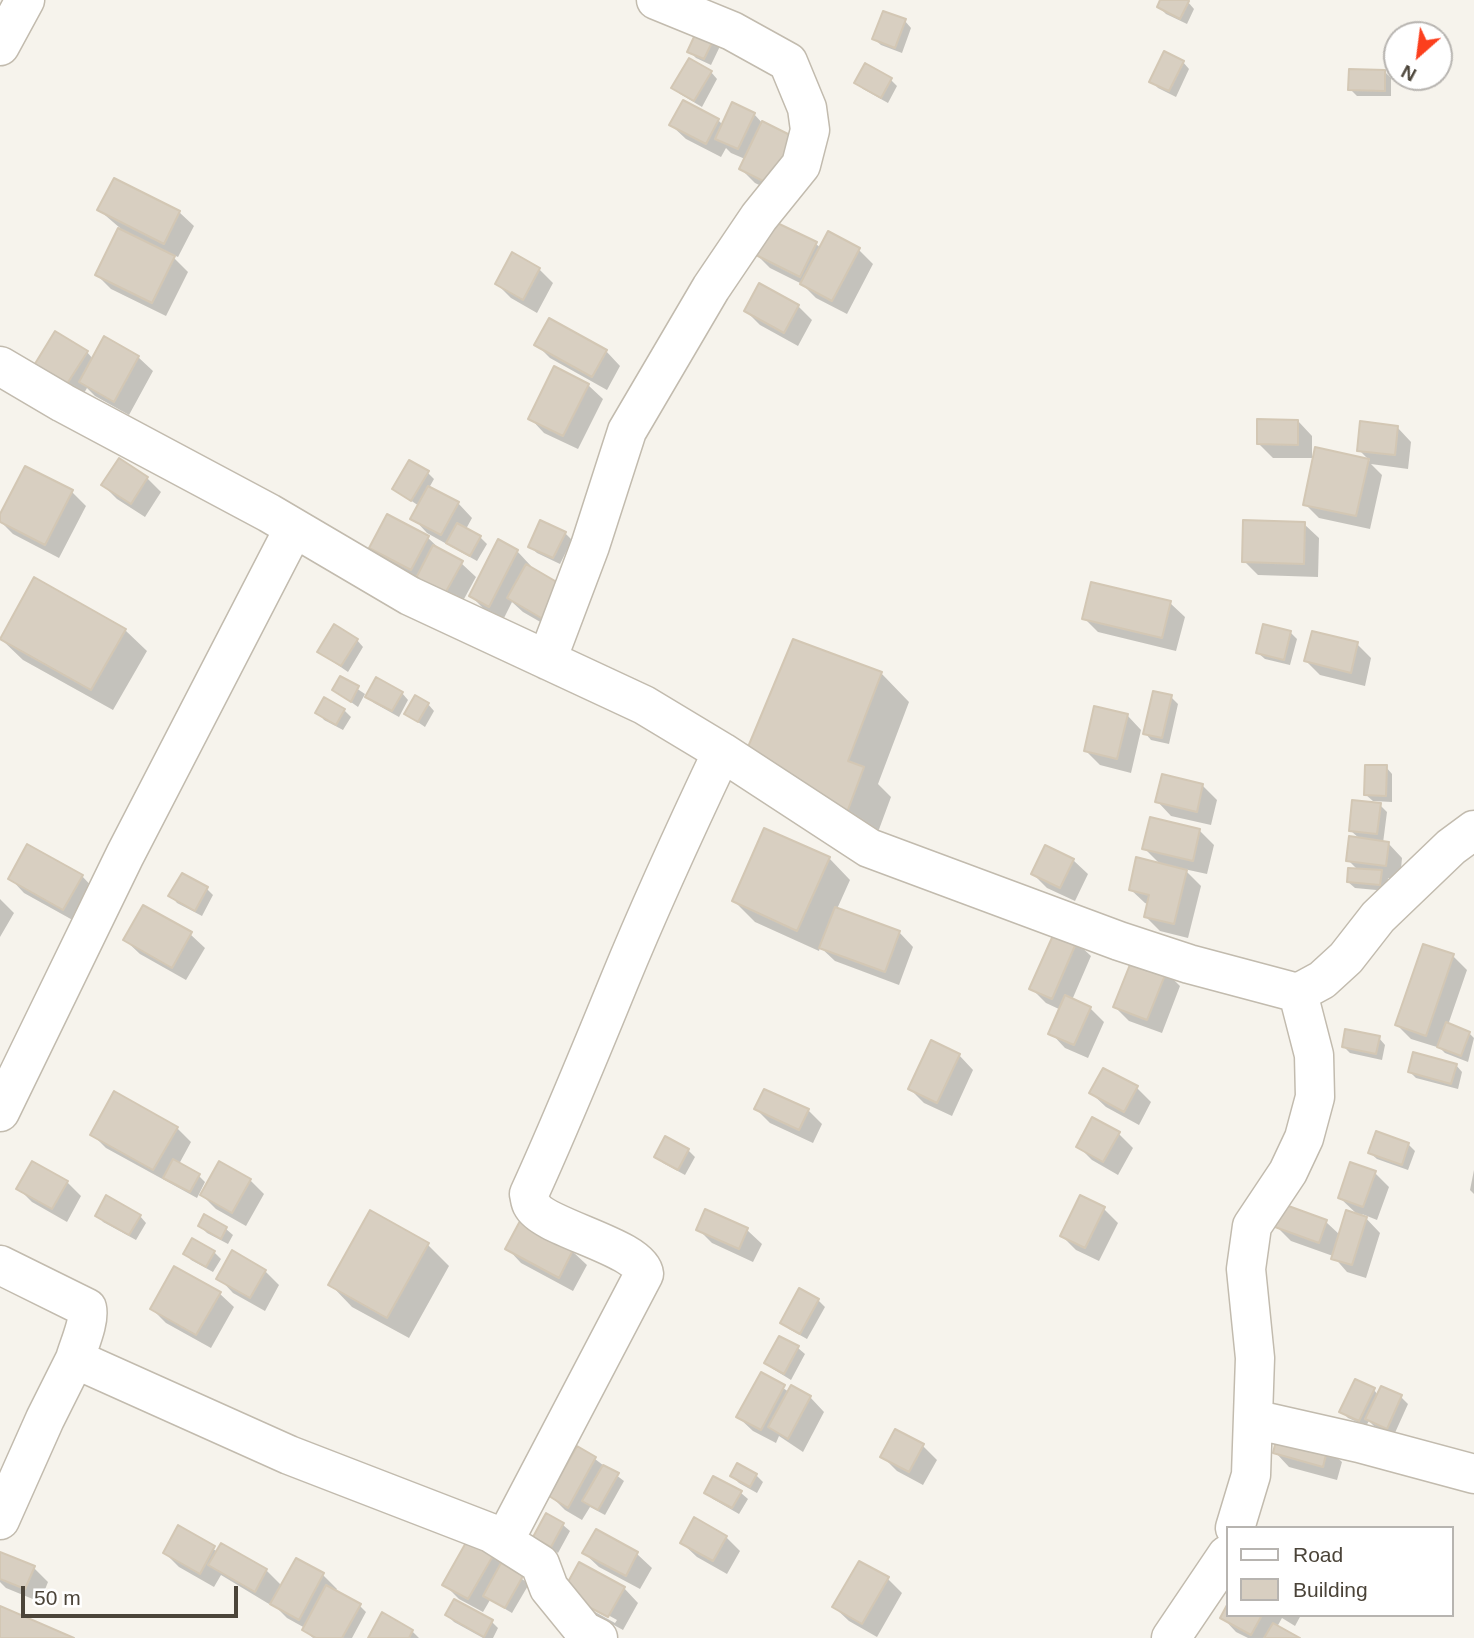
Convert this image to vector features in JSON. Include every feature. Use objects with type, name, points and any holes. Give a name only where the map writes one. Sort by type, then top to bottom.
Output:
[{"type":"street","points":[[0,46],[25,0]]},
{"type":"street","points":[[547,660],[590,546],[627,431],[711,288],[759,217],[801,165],[810,130],[807,108],[788,62],[732,32],[656,0]]},
{"type":"street","points":[[0,366],[294,528],[410,596],[645,705],[869,848],[1189,964],[1298,993],[1322,980],[1346,958],[1378,917],[1451,847],[1474,830]]},
{"type":"street","points":[[0,1112],[125,855],[294,528]]},
{"type":"street","points":[[504,1541],[645,1270],[614,1248],[545,1217],[532,1207],[529,1194],[571,1103],[620,980],[677,849],[722,752]]},
{"type":"street","points":[[1237,1526],[1251,1475],[1255,1358],[1246,1269],[1252,1226],[1288,1172],[1304,1138],[1315,1097],[1314,1055],[1298,993]]},
{"type":"street","points":[[0,1265],[87,1308],[89,1317],[75,1359],[0,1520]]},
{"type":"street","points":[[75,1359],[289,1455],[491,1533],[540,1563],[549,1588],[584,1631],[598,1638]]},
{"type":"street","points":[[1253,1419],[1359,1443],[1474,1474]]},
{"type":"street","points":[[1171,1638],[1226,1556]]},
{"type":"building","points":[[1160,0],[1189,1],[1180,19],[1157,7]]},
{"type":"building","points":[[883,11],[906,19],[895,48],[872,39]]},
{"type":"building","points":[[699,26],[716,34],[704,59],[687,52]]},
{"type":"building","points":[[1164,51],[1184,61],[1169,91],[1149,82]]},
{"type":"building","points":[[689,58],[712,71],[694,101],[671,88]]},
{"type":"building","points":[[865,63],[892,78],[881,98],[854,83]]},
{"type":"building","points":[[1349,69],[1383,70],[1383,91],[1348,90]]},
{"type":"building","points":[[683,100],[719,119],[706,144],[669,125]]},
{"type":"building","points":[[732,102],[755,113],[738,149],[715,139]]},
{"type":"building","points":[[762,121],[796,138],[773,186],[739,169]]},
{"type":"building","points":[[114,178],[180,211],[164,244],[97,210]]},
{"type":"building","points":[[771,220],[817,242],[800,277],[754,254]]},
{"type":"building","points":[[118,228],[175,256],[152,303],[95,275]]},
{"type":"building","points":[[828,231],[860,248],[832,301],[800,284]]},
{"type":"building","points":[[512,252],[540,268],[523,300],[495,284]]},
{"type":"building","points":[[759,283],[799,305],[784,333],[744,311]]},
{"type":"building","points":[[549,318],[607,350],[592,377],[534,345]]},
{"type":"building","points":[[55,331],[88,351],[65,387],[33,367]]},
{"type":"building","points":[[104,336],[139,356],[114,402],[79,382]]},
{"type":"building","points":[[554,366],[589,384],[563,436],[528,419]]},
{"type":"building","points":[[1257,419],[1298,420],[1298,445],[1257,444]]},
{"type":"building","points":[[1360,421],[1398,426],[1395,455],[1357,451]]},
{"type":"building","points":[[1315,447],[1369,459],[1356,516],[1303,505]]},
{"type":"building","points":[[119,458],[148,477],[131,504],[101,485]]},
{"type":"building","points":[[409,460],[429,471],[411,501],[392,489]]},
{"type":"building","points":[[25,466],[73,490],[45,545],[0,522],[0,514]]},
{"type":"building","points":[[428,486],[459,502],[441,535],[410,519]]},
{"type":"building","points":[[387,514],[429,536],[411,570],[369,548]]},
{"type":"building","points":[[540,520],[566,532],[553,558],[528,547]]},
{"type":"building","points":[[1243,520],[1305,522],[1304,564],[1242,562]]},
{"type":"building","points":[[457,523],[481,536],[470,556],[446,543]]},
{"type":"building","points":[[498,539],[518,550],[489,607],[469,596]]},
{"type":"building","points":[[433,545],[463,561],[443,597],[414,582]]},
{"type":"building","points":[[526,564],[567,588],[548,622],[507,598]]},
{"type":"building","points":[[34,577],[126,629],[91,690],[0,639]]},
{"type":"building","points":[[1091,582],[1171,601],[1162,638],[1082,619]]},
{"type":"building","points":[[334,624],[358,639],[341,666],[317,652]]},
{"type":"building","points":[[1263,624],[1291,631],[1284,660],[1256,653]]},
{"type":"building","points":[[1312,631],[1358,642],[1351,673],[1304,661]]},
{"type":"building","points":[[793,639],[882,672],[848,761],[864,767],[843,823],[748,747]]},
{"type":"building","points":[[340,676],[359,686],[351,702],[332,690]]},
{"type":"building","points":[[376,677],[403,692],[392,711],[365,697]]},
{"type":"building","points":[[1153,691],[1172,695],[1162,738],[1143,734]]},
{"type":"building","points":[[415,695],[429,703],[418,722],[404,714]]},
{"type":"building","points":[[324,697],[345,709],[336,725],[315,713]]},
{"type":"building","points":[[1094,706],[1128,714],[1117,759],[1084,751]]},
{"type":"building","points":[[1365,765],[1387,765],[1386,796],[1364,795]]},
{"type":"building","points":[[1162,774],[1203,784],[1197,812],[1155,802]]},
{"type":"building","points":[[1352,800],[1381,803],[1377,834],[1349,831]]},
{"type":"building","points":[[1150,817],[1200,829],[1193,861],[1142,849]]},
{"type":"building","points":[[764,828],[830,857],[797,931],[732,901]]},
{"type":"building","points":[[1349,836],[1389,842],[1386,866],[1346,861]]},
{"type":"building","points":[[27,844],[83,875],[63,910],[8,879]]},
{"type":"building","points":[[1045,845],[1074,859],[1060,888],[1031,874]]},
{"type":"building","points":[[1136,857],[1187,870],[1174,924],[1144,917],[1149,895],[1129,890]]},
{"type":"building","points":[[1348,868],[1382,870],[1380,885],[1347,882]]},
{"type":"building","points":[[182,873],[208,887],[195,911],[168,896]]},
{"type":"building","points":[[143,905],[192,932],[172,968],[123,940]]},
{"type":"building","points":[[835,907],[900,931],[885,972],[819,948]]},
{"type":"building","points":[[1055,931],[1077,941],[1052,999],[1029,989]]},
{"type":"building","points":[[1423,944],[1454,954],[1426,1036],[1395,1025]]},
{"type":"building","points":[[1133,957],[1167,970],[1147,1020],[1113,1007]]},
{"type":"building","points":[[1065,995],[1091,1007],[1074,1045],[1048,1034]]},
{"type":"building","points":[[1446,1022],[1470,1032],[1461,1056],[1437,1047]]},
{"type":"building","points":[[1345,1029],[1380,1036],[1376,1054],[1342,1047]]},
{"type":"building","points":[[931,1040],[960,1054],[937,1103],[908,1089]]},
{"type":"building","points":[[1413,1052],[1457,1064],[1451,1084],[1408,1072]]},
{"type":"building","points":[[1103,1068],[1138,1086],[1124,1112],[1089,1093]]},
{"type":"building","points":[[764,1089],[809,1109],[799,1130],[754,1109]]},
{"type":"building","points":[[114,1091],[178,1127],[153,1170],[90,1135]]},
{"type":"building","points":[[1092,1117],[1120,1132],[1103,1162],[1076,1147]]},
{"type":"building","points":[[1376,1131],[1409,1143],[1402,1165],[1368,1153]]},
{"type":"building","points":[[665,1136],[689,1149],[678,1170],[654,1157]]},
{"type":"building","points":[[173,1159],[200,1174],[190,1192],[163,1178]]},
{"type":"building","points":[[32,1161],[68,1181],[52,1209],[16,1189]]},
{"type":"building","points":[[219,1161],[251,1179],[232,1213],[200,1195]]},
{"type":"building","points":[[1350,1162],[1376,1171],[1363,1207],[1338,1198]]},
{"type":"building","points":[[106,1195],[141,1215],[129,1235],[95,1216]]},
{"type":"building","points":[[1080,1195],[1105,1207],[1085,1248],[1060,1236]]},
{"type":"building","points":[[1283,1204],[1327,1220],[1319,1243],[1275,1227]]},
{"type":"building","points":[[705,1209],[748,1228],[739,1249],[696,1230]]},
{"type":"building","points":[[370,1210],[429,1243],[387,1318],[328,1285]]},
{"type":"building","points":[[1346,1210],[1367,1217],[1352,1265],[1331,1259]]},
{"type":"building","points":[[204,1214],[227,1227],[221,1239],[198,1226]]},
{"type":"building","points":[[520,1221],[573,1250],[559,1278],[505,1249]]},
{"type":"building","points":[[192,1238],[215,1251],[206,1267],[183,1254]]},
{"type":"building","points":[[232,1250],[266,1270],[250,1298],[216,1279]]},
{"type":"building","points":[[174,1266],[221,1292],[196,1335],[150,1309]]},
{"type":"building","points":[[799,1288],[819,1299],[800,1334],[780,1323]]},
{"type":"building","points":[[779,1336],[799,1346],[784,1374],[764,1363]]},
{"type":"building","points":[[761,1372],[785,1385],[761,1430],[736,1417]]},
{"type":"building","points":[[1355,1379],[1375,1388],[1359,1421],[1339,1412]]},
{"type":"building","points":[[791,1385],[811,1396],[788,1439],[768,1427]]},
{"type":"building","points":[[1381,1386],[1402,1395],[1387,1429],[1365,1419]]},
{"type":"building","points":[[895,1429],[924,1444],[909,1472],[880,1457]]},
{"type":"building","points":[[1278,1432],[1328,1446],[1323,1467],[1273,1453]]},
{"type":"building","points":[[577,1446],[596,1457],[568,1508],[549,1496]]},
{"type":"building","points":[[737,1463],[757,1474],[750,1487],[730,1476]]},
{"type":"building","points":[[603,1465],[619,1473],[598,1510],[582,1501]]},
{"type":"building","points":[[713,1476],[742,1491],[732,1508],[704,1493]]},
{"type":"building","points":[[546,1513],[564,1523],[551,1547],[533,1537]]},
{"type":"building","points":[[694,1517],[727,1536],[713,1561],[680,1543]]},
{"type":"building","points":[[178,1525],[215,1546],[200,1574],[163,1553]]},
{"type":"building","points":[[596,1529],[638,1552],[626,1576],[582,1553]]},
{"type":"building","points":[[468,1539],[494,1554],[468,1599],[442,1585]]},
{"type":"building","points":[[221,1543],[267,1569],[255,1592],[208,1565]]},
{"type":"building","points":[[0,1552],[35,1566],[25,1589],[0,1579]]},
{"type":"building","points":[[296,1558],[324,1573],[299,1620],[270,1604]]},
{"type":"building","points":[[859,1561],[889,1577],[862,1624],[832,1607]]},
{"type":"building","points":[[579,1562],[625,1587],[608,1617],[562,1593]]},
{"type":"building","points":[[501,1563],[523,1576],[505,1608],[483,1596]]},
{"type":"building","points":[[326,1585],[361,1604],[342,1638],[316,1638],[302,1630]]},
{"type":"building","points":[[454,1599],[493,1620],[484,1637],[445,1615]]},
{"type":"building","points":[[0,1606],[74,1638],[0,1638]]},
{"type":"building","points":[[1226,1607],[1226,1617],[1261,1617],[1251,1635],[1220,1618]]},
{"type":"building","points":[[382,1612],[413,1630],[409,1638],[368,1638]]},
{"type":"building","points":[[1273,1623],[1300,1638],[1264,1638]]}]
